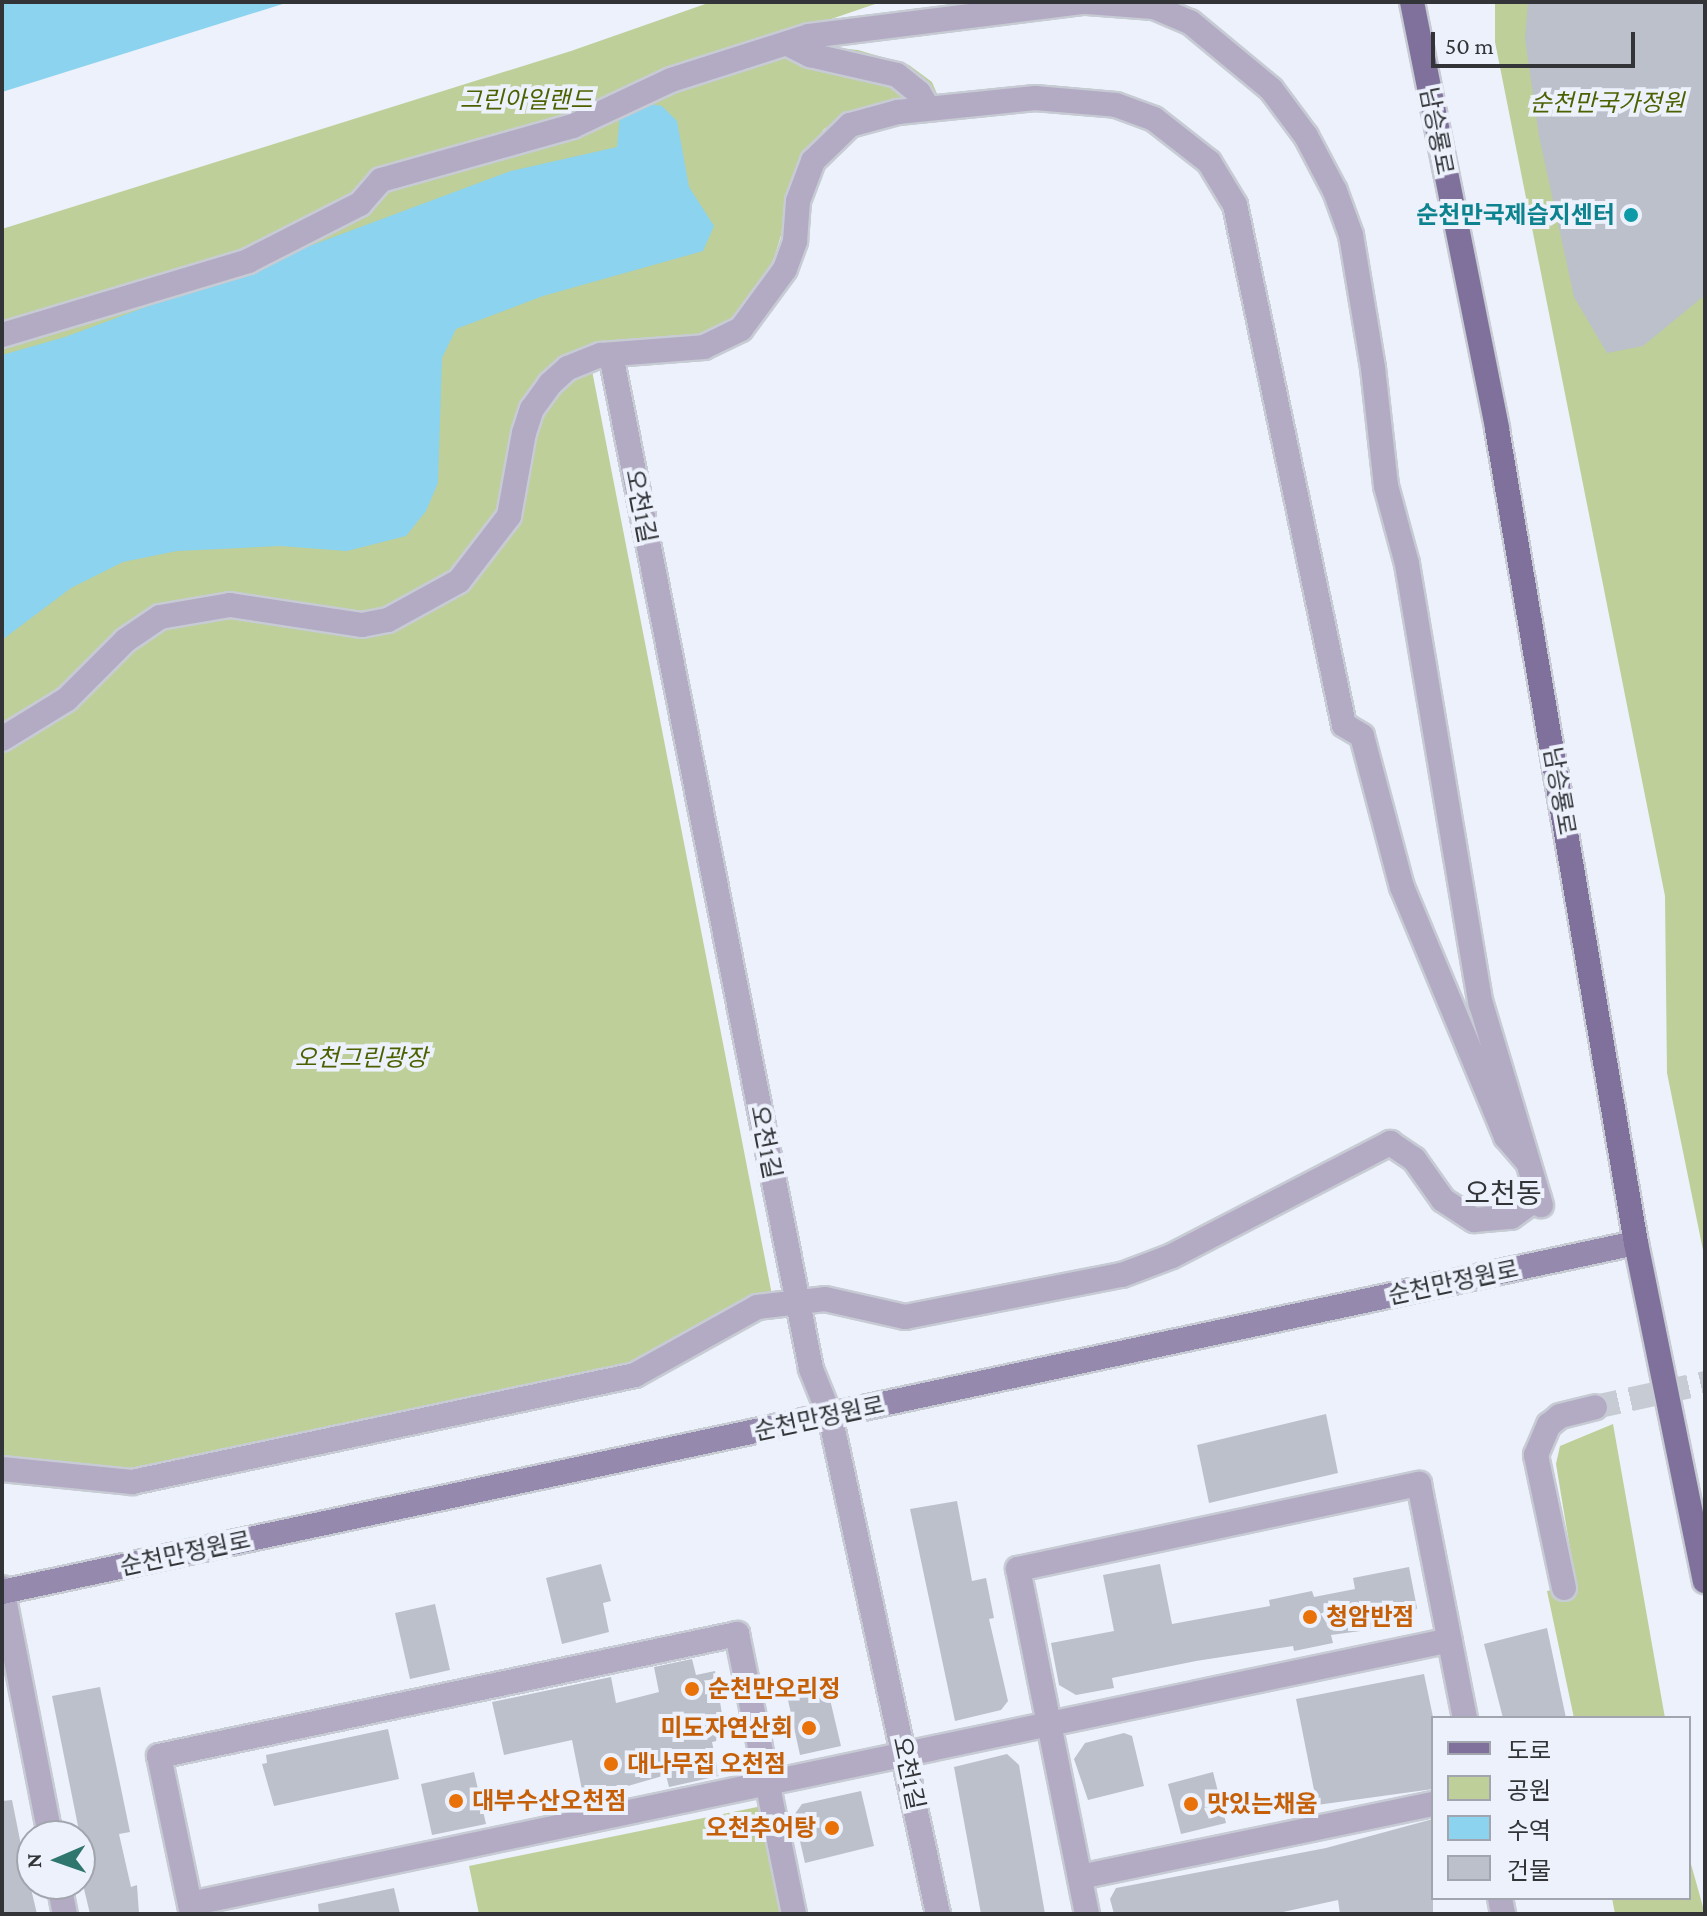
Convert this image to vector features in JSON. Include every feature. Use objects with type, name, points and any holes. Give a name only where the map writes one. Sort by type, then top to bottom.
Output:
[{"type":"main road","name":"남승룡로","points":[[1412,2],[1500,443],[1636,1243],[1700,1541],[1705,1581]]},
{"type":"main road","name":"순천만정원로","points":[[2,1590],[1636,1243]]},
{"type":"street","points":[[2,335],[248,261],[360,204],[381,180],[573,126],[671,80],[809,36],[1085,2],[1154,7],[1190,22],[1271,89],[1306,136],[1335,191],[1351,235],[1373,368],[1386,486],[1407,564],[1481,1004],[1540,1201],[1511,1217],[1474,1220],[1443,1200],[1414,1159],[1390,1143],[1172,1256],[1122,1275],[905,1317],[825,1299],[797,1299],[731,1318],[673,1358],[635,1375],[188,1471],[112,1483],[2,1469]]},
{"type":"street","points":[[788,44],[810,55],[897,75],[919,93],[928,108]]},
{"type":"street","points":[[2,739],[67,699],[145,625],[178,610],[257,606],[362,625],[388,620],[459,581],[509,516],[524,433],[532,409],[550,384],[568,368],[601,355],[704,347],[741,329],[785,269],[795,241],[798,201],[823,147],[858,122],[928,108],[1035,98],[1116,105],[1154,119],[1224,181],[1235,205],[1344,725],[1362,736],[1402,887],[1506,1137],[1527,1161]]},
{"type":"street","name":"오천1길","points":[[613,365],[811,1369],[830,1416],[906,1754],[938,1914]]},
{"type":"street","points":[[1564,1588],[1536,1455],[1549,1425],[1560,1416],[1595,1407]]},
{"type":"street","points":[[1087,1914],[1018,1569],[1419,1484],[1465,1716]]},
{"type":"street","points":[[2,1590],[47,1820]]},
{"type":"street","points":[[794,1914],[768,1783],[737,1634],[159,1756],[191,1909],[768,1783],[1450,1640]]},
{"type":"street","points":[[1080,1877],[1431,1804]]},
{"type":"green space","name":"오천그린광장","points":[[711,2],[881,2],[767,41],[858,50],[909,65],[932,82],[938,96],[846,116],[824,129],[806,156],[774,258],[744,317],[693,340],[588,350],[772,1295],[655,1362],[142,1475],[2,1459],[2,229],[571,51]]},
{"type":"green space","name":"순천만국가정원","points":[[1495,2],[1705,2],[1705,1260],[1667,1073],[1665,896],[1495,42]]},
{"type":"green space","points":[[1613,1424],[1665,1716],[1574,1716],[1547,1591],[1576,1585],[1556,1464],[1560,1446]]},
{"type":"green space","points":[[762,1806],[782,1908],[779,1914],[479,1914],[469,1866]]},
{"type":"green space","points":[[1691,1864],[1705,1914],[1615,1914],[1612,1900],[1691,1900]]},
{"type":"water","points":[[2,2],[289,2],[2,92]]},
{"type":"water","points":[[639,102],[662,106],[677,121],[689,187],[714,226],[703,251],[543,296],[456,329],[442,358],[438,483],[426,511],[406,536],[347,551],[280,546],[177,551],[123,562],[71,588],[2,640],[2,355],[65,337],[511,171],[617,147],[620,115]]},
{"type":"building","name":"순천만국제습지센터","points":[[1528,2],[1705,2],[1705,295],[1643,346],[1607,353],[1574,297],[1539,136],[1525,39]]},
{"type":"building","points":[[1326,1414],[1338,1473],[1209,1503],[1197,1445]]},
{"type":"building","points":[[957,1501],[972,1581],[986,1578],[994,1618],[989,1619],[1008,1701],[1001,1710],[955,1721],[910,1509]]},
{"type":"building","points":[[601,1564],[611,1601],[603,1603],[609,1632],[562,1644],[546,1578]]},
{"type":"building","points":[[1160,1564],[1172,1624],[1270,1606],[1269,1600],[1312,1591],[1314,1597],[1355,1589],[1353,1578],[1409,1567],[1417,1608],[1405,1625],[1331,1635],[1333,1643],[1294,1651],[1293,1646],[1196,1661],[1112,1678],[1114,1688],[1076,1695],[1059,1685],[1051,1643],[1114,1631],[1103,1575]]},
{"type":"building","points":[[435,1604],[450,1670],[410,1679],[395,1613]]},
{"type":"building","points":[[1547,1628],[1566,1716],[1502,1716],[1484,1644]]},
{"type":"building","points":[[692,1659],[696,1675],[715,1671],[726,1739],[712,1742],[719,1776],[669,1787],[666,1775],[593,1796],[591,1789],[582,1790],[572,1740],[504,1755],[492,1702],[611,1677],[616,1703],[659,1692],[654,1667]]},
{"type":"building","points":[[1424,1674],[1433,1716],[1431,1789],[1317,1805],[1296,1699]]},
{"type":"building","points":[[100,1687],[130,1832],[119,1834],[131,1887],[137,1885],[139,1914],[90,1914],[87,1900],[96,1900],[96,1820],[77,1820],[52,1696]]},
{"type":"building","points":[[828,1691],[841,1746],[800,1755],[788,1700]]},
{"type":"building","points":[[388,1729],[399,1779],[274,1806],[262,1764],[267,1763],[266,1755]]},
{"type":"building","points":[[1124,1733],[1132,1736],[1144,1786],[1088,1800],[1074,1759],[1085,1743]]},
{"type":"building","points":[[1007,1754],[1019,1765],[1045,1914],[981,1914],[954,1767]]},
{"type":"building","points":[[474,1772],[486,1824],[432,1835],[421,1784]]},
{"type":"building","points":[[1213,1772],[1226,1823],[1181,1834],[1168,1784]]},
{"type":"building","points":[[861,1791],[874,1846],[805,1863],[794,1815],[802,1804]]},
{"type":"building","points":[[12,1800],[16,1820],[16,1900],[34,1900],[37,1914],[2,1914],[2,1801]]},
{"type":"building","points":[[1431,1820],[1433,1914],[1340,1914],[1338,1900],[1274,1914],[1114,1914],[1110,1899],[1116,1888],[1326,1848]]},
{"type":"building","points":[[394,1888],[400,1914],[319,1914],[318,1904]]},
{"type":"tunnel","points":[[1595,1407],[1705,1383]]},
{"type":"place","name":"순천만국제습지센터","points":[[1631,215]]},
{"type":"place","name":"청암반점","points":[[1310,1617]]},
{"type":"place","name":"순천만오리정","points":[[692,1689]]},
{"type":"place","name":"미도자연산회","points":[[809,1728]]},
{"type":"place","name":"대나무집 오천점","points":[[611,1764]]},
{"type":"place","name":"대부수산오천점","points":[[456,1801]]},
{"type":"place","name":"맛있는채움","points":[[1191,1804]]},
{"type":"place","name":"오천추어탕","points":[[832,1828]]},
{"type":"district","name":"오천동","points":[[1503,1194]]},
{"type":"park label","name":"그린아일랜드","points":[[526,100]]}]
